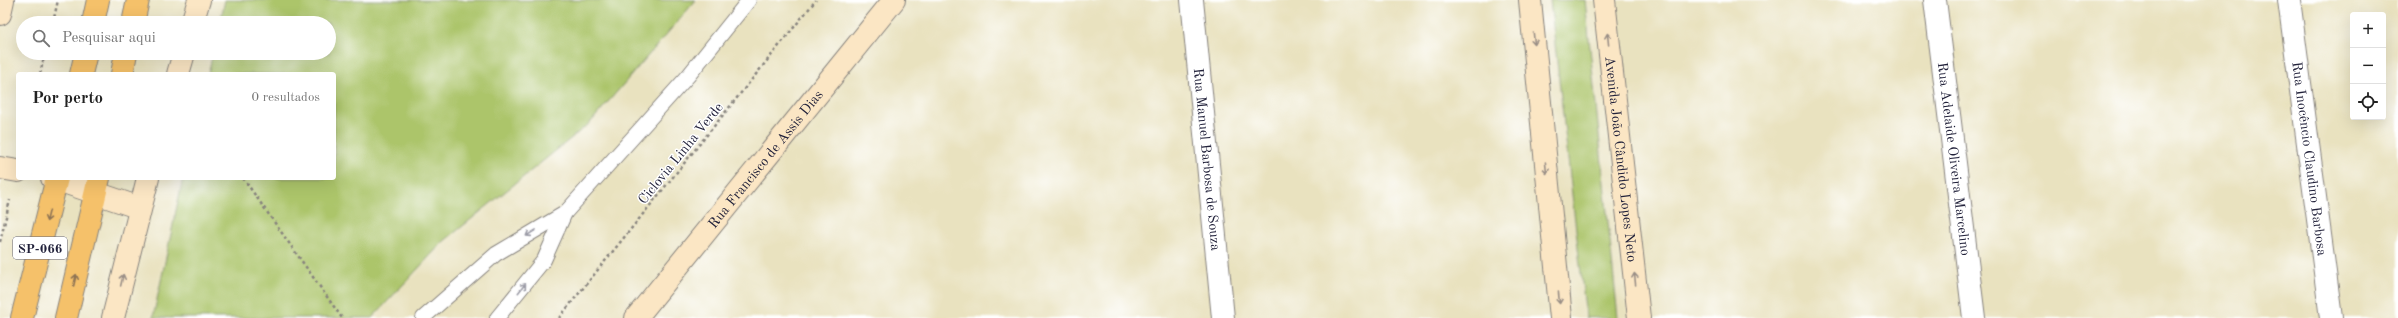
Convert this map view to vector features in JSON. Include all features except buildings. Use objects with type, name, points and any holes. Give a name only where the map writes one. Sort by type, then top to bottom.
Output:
[{"type":"main road","points":[[95,16],[98,0]]},
{"type":"main road","points":[[135,16],[138,0]]},
{"type":"main road","points":[[81,72],[84,60]]},
{"type":"main road","points":[[122,72],[125,60]]},
{"type":"main road","name":"SP-066","points":[[22,318],[55,180]]},
{"type":"main road","name":"SP-066","points":[[66,318],[97,185]]},
{"type":"street","points":[[0,14],[4,0]]},
{"type":"street","points":[[194,16],[199,0]]},
{"type":"street","name":"Rua Francisco de Assis Dias","points":[[636,318],[894,0]]},
{"type":"street","name":"Rua Manuel Barbosa de Souza","points":[[1192,0],[1223,318]]},
{"type":"street","points":[[1530,0],[1561,318]]},
{"type":"street","name":"Avenida João Cândido Lopes Neto","points":[[1604,0],[1639,318]]},
{"type":"street","name":"Rua Adelaide Oliveira Marcelino","points":[[1935,0],[1974,318]]},
{"type":"street","name":"Rua Inocêncio Claudino Barbosa","points":[[2289,0],[2331,318]]},
{"type":"street","points":[[179,72],[182,60]]},
{"type":"street","points":[[67,180],[97,185],[140,208]]},
{"type":"street","points":[[114,318],[147,180]]},
{"type":"lane","points":[[423,318],[496,254],[565,213],[688,76],[749,0]]},
{"type":"lane","points":[[497,318],[544,260],[565,213]]},
{"type":"path","points":[[55,16],[58,0]]},
{"type":"path","name":"Ciclovia Linha Verde","points":[[559,318],[816,0]]},
{"type":"path","points":[[40,72],[43,60]]},
{"type":"path","points":[[0,242],[12,170]]},
{"type":"path","points":[[244,180],[342,318]]},
{"type":"green space","points":[[225,0],[696,0],[590,123],[443,242],[372,318],[153,318],[183,180],[336,180],[336,72],[208,72],[211,60],[336,60],[336,16],[222,16]]},
{"type":"green space","points":[[1550,0],[1585,0],[1618,318],[1586,318]]}]
